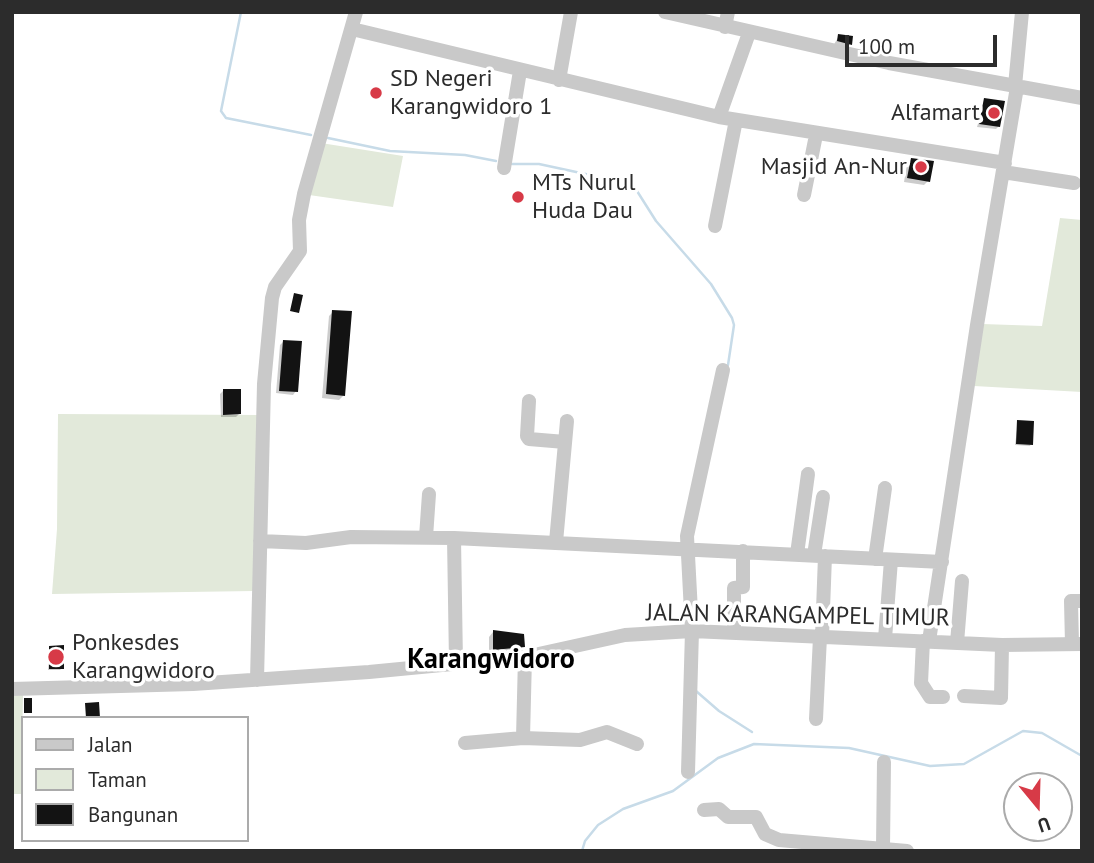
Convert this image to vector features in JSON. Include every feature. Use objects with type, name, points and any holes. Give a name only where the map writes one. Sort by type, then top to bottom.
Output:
[{"type":"street","points":[[257,680],[264,384],[272,298],[275,287],[300,251],[299,220],[304,194],[356,12]]},
{"type":"street","points":[[559,80],[571,12]]},
{"type":"street","points":[[665,12],[749,33],[1082,99]]},
{"type":"street","points":[[725,27],[728,12]]},
{"type":"street","points":[[943,697],[930,697],[921,683],[1004,167],[1016,86],[1022,12]]},
{"type":"street","points":[[352,29],[719,117],[1004,167],[1074,183]]},
{"type":"street","points":[[719,117],[749,33]]},
{"type":"street","points":[[504,168],[520,71]]},
{"type":"street","points":[[715,226],[736,120]]},
{"type":"street","points":[[804,195],[816,135]]},
{"type":"street","points":[[688,772],[692,631],[688,548],[696,488],[723,370]]},
{"type":"street","points":[[529,401],[529,439],[565,442]]},
{"type":"street","points":[[556,542],[567,421]]},
{"type":"street","points":[[797,554],[808,474]]},
{"type":"street","points":[[875,559],[885,488]]},
{"type":"street","points":[[426,537],[429,494]]},
{"type":"street","points":[[816,719],[821,637],[822,498]]},
{"type":"street","points":[[260,541],[306,544],[351,537],[426,537],[942,562]]},
{"type":"street","points":[[454,538],[456,663]]},
{"type":"street","points":[[734,633],[734,588],[743,587],[744,551]]},
{"type":"street","points":[[884,639],[891,559]]},
{"type":"street","points":[[957,643],[962,581]]},
{"type":"street","points":[[1077,644],[1071,601],[1082,601]]},
{"type":"street","name":"JALAN KARANGAMPEL TIMUR","points":[[12,689],[257,680],[525,657],[625,635],[692,631],[1003,645],[1077,644]]},
{"type":"street","points":[[964,696],[1001,698],[1003,645]]},
{"type":"street","points":[[523,737],[525,657]]},
{"type":"street","points":[[466,743],[523,737],[579,740],[607,732],[637,744]]},
{"type":"street","points":[[883,848],[884,762]]},
{"type":"street","points":[[704,810],[719,809],[732,818],[756,817],[765,834],[773,839],[907,851]]},
{"type":"green space","points":[[321,143],[403,156],[393,207],[309,195]]},
{"type":"green space","points":[[1060,218],[1082,220],[1082,392],[974,386],[982,324],[1042,326]]},
{"type":"green space","points":[[58,414],[260,415],[254,591],[52,594],[57,529]]},
{"type":"green space","points":[[23,695],[21,794],[12,794],[12,696]]},
{"type":"building","points":[[838,34],[853,36],[852,45],[837,41]]},
{"type":"building","name":"Alfamart","points":[[984,98],[1005,101],[1000,127],[979,124]]},
{"type":"building","name":"Masjid An-Nur","points":[[911,158],[934,161],[930,182],[907,178]]},
{"type":"building","points":[[294,293],[303,295],[299,313],[290,311]]},
{"type":"building","points":[[332,310],[352,311],[345,396],[326,394]]},
{"type":"building","points":[[283,340],[302,341],[298,392],[279,391]]},
{"type":"building","points":[[223,389],[241,389],[241,414],[223,415]]},
{"type":"building","points":[[1017,420],[1034,421],[1033,445],[1016,444]]},
{"type":"building","points":[[493,630],[524,634],[525,647],[493,650]]},
{"type":"building","name":"Ponkesdes Karangwidoro","points":[[64,645],[64,669],[49,669],[49,646]]},
{"type":"building","points":[[24,698],[32,698],[32,713],[24,713]]},
{"type":"building","points":[[99,702],[100,716],[86,716],[85,703]]},
{"type":"waterway","points":[[241,12],[221,111],[226,118],[311,135]]},
{"type":"waterway","points":[[328,138],[390,151],[465,155],[496,161]]},
{"type":"waterway","points":[[512,164],[539,164],[618,181],[637,191],[656,221],[711,284],[732,318],[734,325],[728,365]]},
{"type":"waterway","points":[[696,691],[719,711],[752,732]]},
{"type":"waterway","points":[[582,851],[585,841],[598,825],[623,809],[673,791],[718,758],[754,744],[849,748],[930,766],[964,764],[1023,731],[1042,733],[1082,756]]},
{"type":"place","name":"SD Negeri Karangwidoro 1","points":[[376,93]]},
{"type":"place","name":"Alfamart","points":[[994,113]]},
{"type":"place","name":"Masjid An-Nur","points":[[921,167]]},
{"type":"place","name":"MTs Nurul Huda Dau","points":[[518,197]]},
{"type":"place","name":"Ponkesdes Karangwidoro","points":[[56,657]]},
{"type":"district","name":"Karangwidoro","points":[[491,660]]}]
